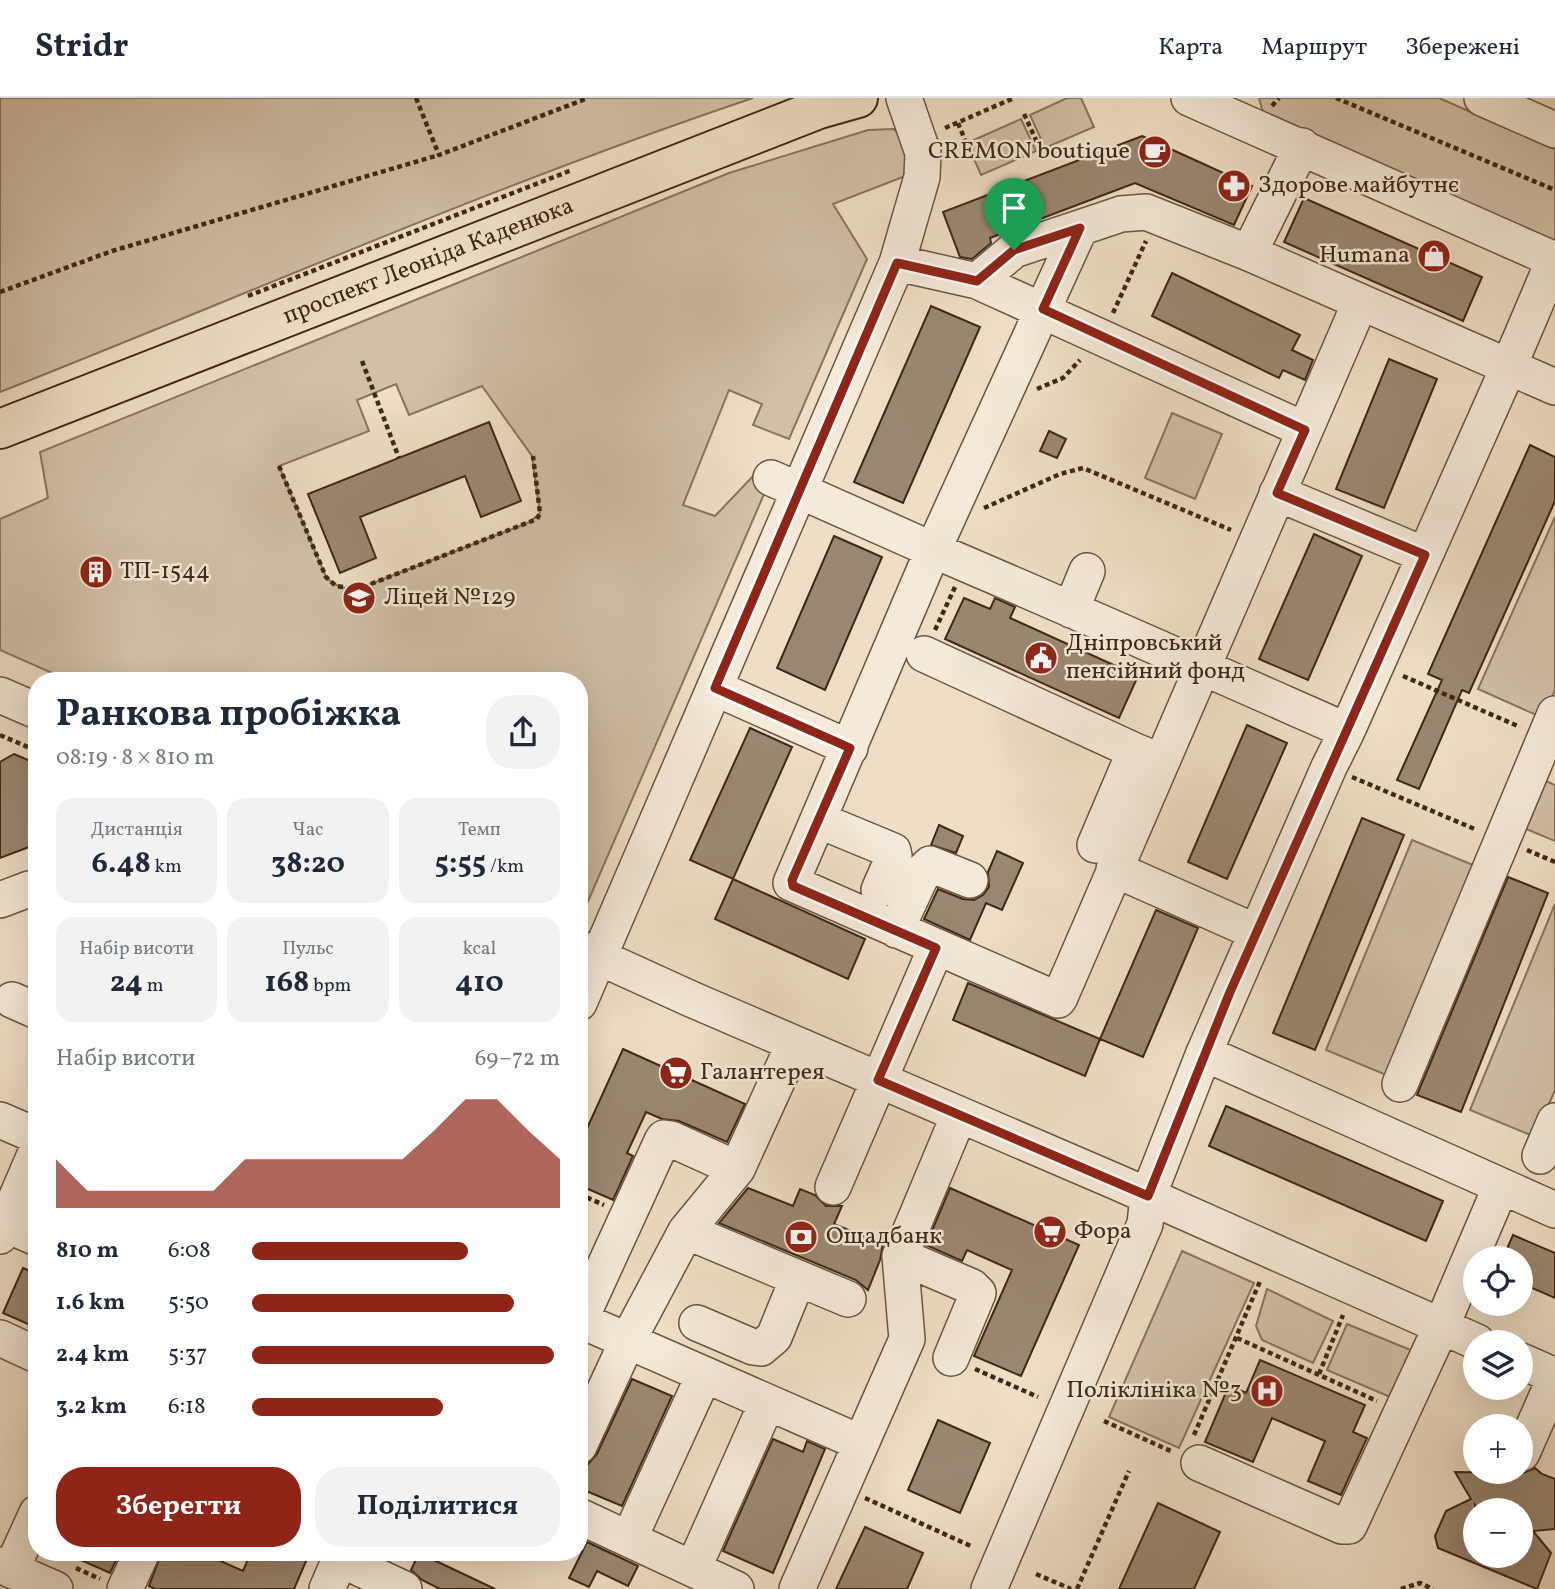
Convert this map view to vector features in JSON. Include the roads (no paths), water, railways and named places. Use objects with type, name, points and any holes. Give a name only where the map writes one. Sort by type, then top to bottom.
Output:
[{"type":"highway","name":"проспект Леоніда Каденюка","points":[[0,429],[828,104],[858,98]]},
{"type":"street","points":[[904,98],[923,153],[922,177],[897,263],[785,485],[715,688],[589,952],[1463,1336]]},
{"type":"street","points":[[989,1589],[1146,1224],[1148,1196],[1256,932],[1554,260],[1289,140],[1189,98]]},
{"type":"street","points":[[1249,98],[1252,107],[1289,140]]},
{"type":"street","points":[[1482,98],[1555,130]]},
{"type":"street","points":[[1249,253],[1289,140]]},
{"type":"street","points":[[977,281],[1014,250],[1121,214],[1146,212],[1249,253],[1555,387]]},
{"type":"street","points":[[1080,228],[938,539],[791,883],[1058,1000],[1105,857],[1147,756],[1202,667],[1360,303]]},
{"type":"street","points":[[897,263],[977,281],[1305,430]]},
{"type":"street","points":[[785,485],[938,539],[965,564],[1347,731]]},
{"type":"street","points":[[1277,493],[1425,555]]},
{"type":"street","points":[[1070,610],[1087,571]]},
{"type":"street","points":[[924,654],[1147,756]]},
{"type":"street","points":[[715,688],[850,748]]},
{"type":"street","points":[[0,695],[28,707]]},
{"type":"street","points":[[1400,1084],[1501,840],[1542,723]]},
{"type":"street","points":[[818,820],[893,851],[894,856],[879,890]]},
{"type":"street","points":[[1105,857],[1256,932]]},
{"type":"street","points":[[896,930],[924,870],[930,864],[970,880]]},
{"type":"street","points":[[0,900],[28,890]]},
{"type":"street","points":[[832,1186],[936,948]]},
{"type":"street","points":[[588,1426],[627,1342],[686,1231],[737,1170],[794,1044]]},
{"type":"street","points":[[1205,1053],[1555,1210]]},
{"type":"street","points":[[797,1589],[907,1339],[900,1256],[959,1115]]},
{"type":"street","points":[[0,1120],[28,1132]]},
{"type":"street","points":[[1541,1156],[1555,1121]]},
{"type":"street","points":[[588,1302],[664,1138],[737,1170]]},
{"type":"street","points":[[0,1236],[28,1171]]},
{"type":"street","points":[[1190,1452],[1345,1527],[1352,1522],[1501,1186]]},
{"type":"street","points":[[0,1222],[28,1234]]},
{"type":"street","points":[[686,1231],[848,1299]]},
{"type":"street","points":[[900,1256],[972,1287],[978,1293],[951,1358]]},
{"type":"street","points":[[697,1322],[752,1347],[761,1348],[774,1337],[798,1278]]},
{"type":"street","points":[[588,1325],[861,1443]]},
{"type":"street","points":[[0,1338],[28,1351]]},
{"type":"street","points":[[1533,1367],[1555,1377],[1533,1428]]},
{"type":"street","points":[[629,1539],[704,1375]]},
{"type":"street","points":[[693,1569],[767,1403]]},
{"type":"street","points":[[588,1520],[736,1589]]},
{"type":"street","points":[[28,1529],[6,1568],[60,1576]]},
{"type":"street","points":[[118,1586],[136,1561]]},
{"type":"street","points":[[337,1567],[404,1589]]},
{"type":"place","name":"CREMON boutique","points":[[1155,152]]},
{"type":"place","name":"Здорове майбутнє","points":[[1234,186]]},
{"type":"place","name":"Humana","points":[[1434,256]]},
{"type":"place","name":"ТП-1544","points":[[96,572]]},
{"type":"place","name":"Ліцей №129","points":[[359,598]]},
{"type":"place","name":"Дніпровський пенсійний фонд","points":[[1041,658]]},
{"type":"place","name":"Галантерея","points":[[676,1073]]},
{"type":"place","name":"Фора","points":[[1050,1232]]},
{"type":"place","name":"Ощадбанк","points":[[801,1237]]},
{"type":"place","name":"Поліклініка №3","points":[[1267,1391]]}]
